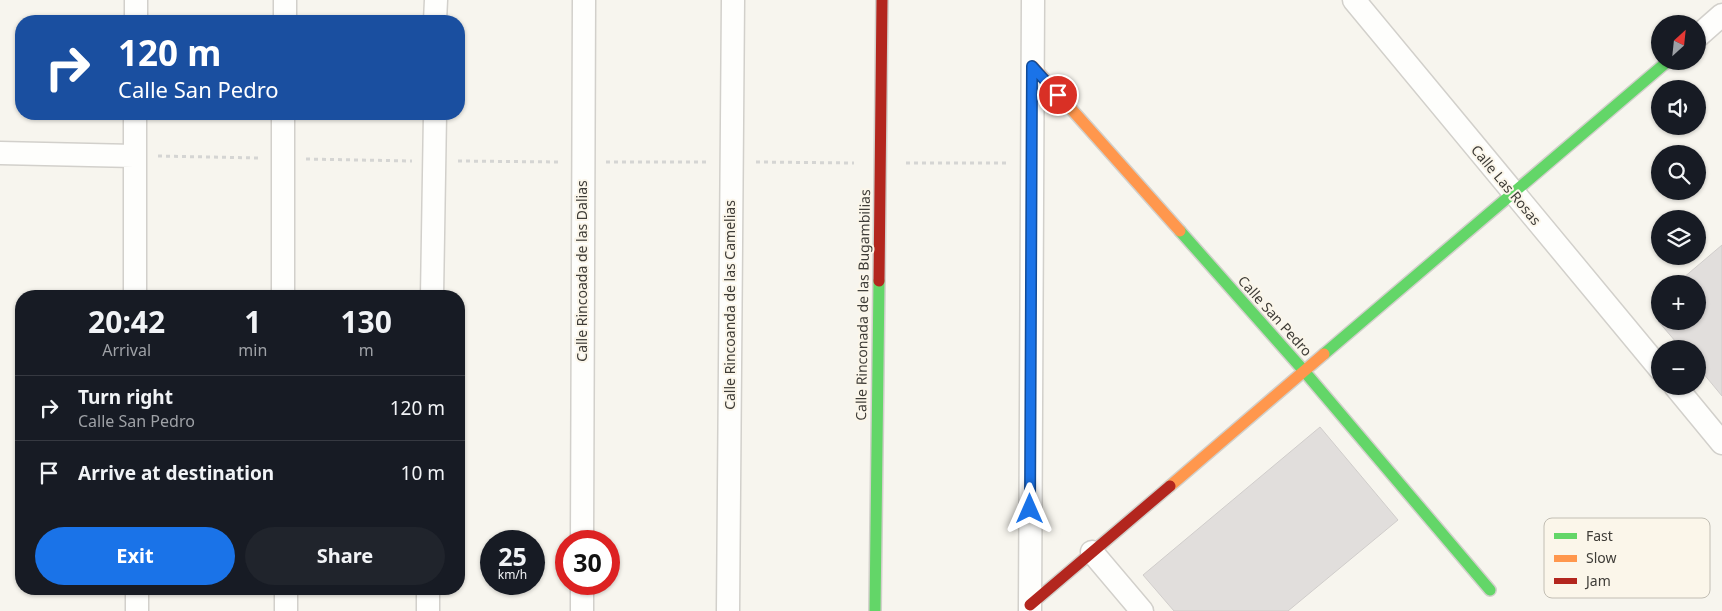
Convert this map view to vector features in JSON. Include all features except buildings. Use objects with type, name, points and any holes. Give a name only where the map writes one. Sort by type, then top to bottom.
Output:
[{"type":"street","points":[[136,0],[136,15]]},
{"type":"street","points":[[285,0],[285,15]]},
{"type":"street","points":[[435,15],[436,0]]},
{"type":"street","name":"Calle Rincoada de las Dalias","points":[[582,530],[584,0]]},
{"type":"street","name":"Calle Rincoanda de las Camelias","points":[[728,611],[733,0]]},
{"type":"street","name":"Calle Rinconada de las Bugambilias","points":[[875,611],[882,0]]},
{"type":"street","points":[[1030,608],[1032,66],[1034,0]]},
{"type":"street","name":"Calle Las Rosas","points":[[1354,0],[1512,193],[1651,358]]},
{"type":"street","points":[[1706,29],[1722,15]]},
{"type":"street","name":"Calle San Pedro","points":[[1032,66],[1304,371],[1490,590]]},
{"type":"street","points":[[1030,608],[1092,552],[1657,70]]},
{"type":"street","points":[[135,120],[135,290]]},
{"type":"street","points":[[283,120],[283,290]]},
{"type":"street","points":[[432,290],[435,120]]},
{"type":"street","points":[[0,153],[134,156]]},
{"type":"street","points":[[1682,395],[1722,443]]},
{"type":"street","points":[[1092,552],[1142,611]]},
{"type":"street","points":[[137,595],[137,611]]},
{"type":"street","points":[[286,595],[286,611]]},
{"type":"street","points":[[428,595],[428,611]]},
{"type":"street","points":[[582,595],[582,611]]},
{"type":"traffic: fast","points":[[1324,354],[1657,70]]},
{"type":"traffic: fast","points":[[1180,231],[1304,371],[1490,590]]},
{"type":"traffic: fast","points":[[875,611],[879,281]]},
{"type":"traffic: slow","points":[[1033,66],[1180,231]]},
{"type":"traffic: slow","points":[[1170,486],[1324,354]]},
{"type":"traffic: jam","points":[[879,281],[882,0]]},
{"type":"traffic: jam","points":[[1030,605],[1170,486]]},
{"type":"route","points":[[1030,509],[1032,66],[1058,95]]}]
